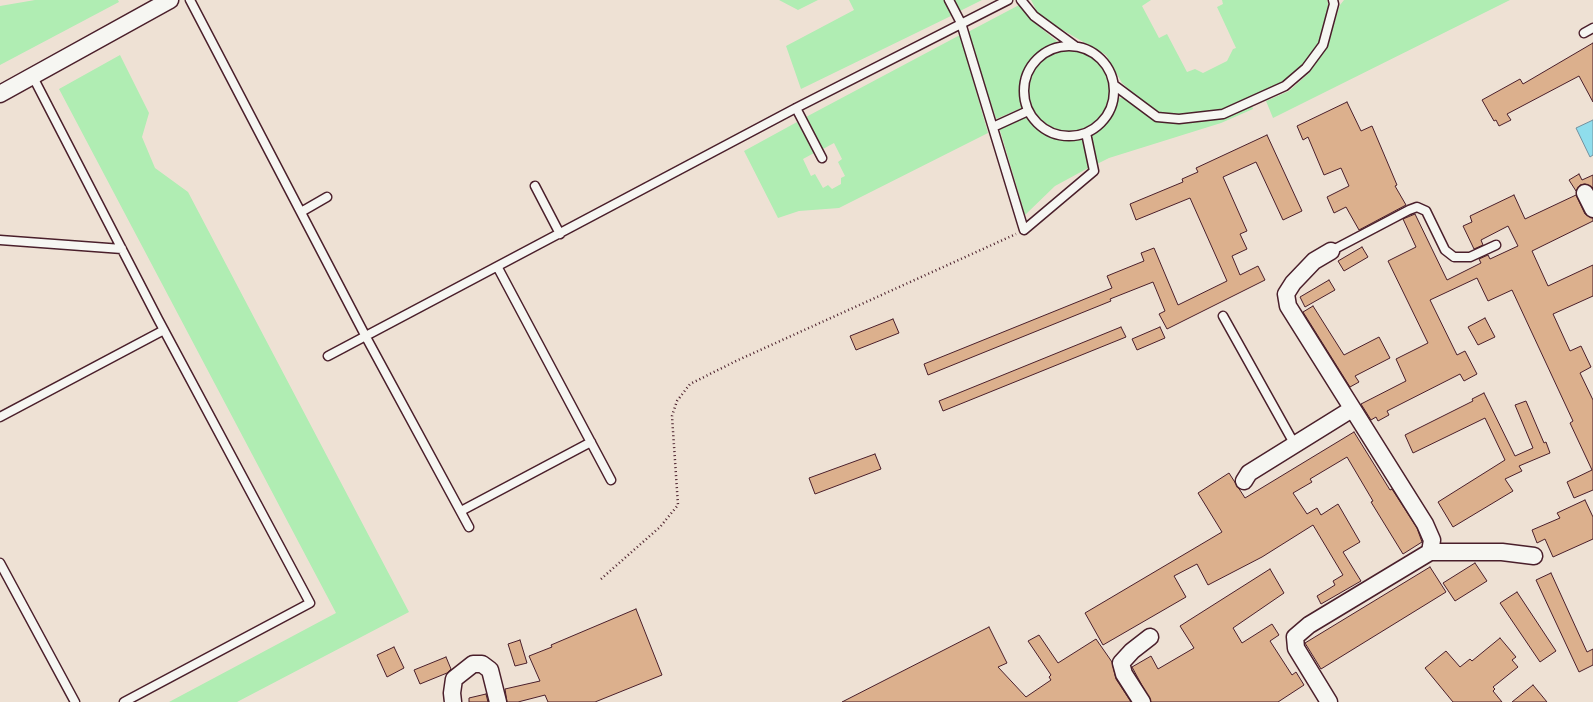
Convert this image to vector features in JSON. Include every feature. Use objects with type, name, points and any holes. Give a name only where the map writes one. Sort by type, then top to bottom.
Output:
[{"type":"street","points":[[0,94],[170,0]]},
{"type":"street","points":[[1585,193],[1593,209]]},
{"type":"street","points":[[1331,251],[1314,261],[1293,283],[1286,294],[1288,306],[1425,524],[1432,540],[1430,552]]},
{"type":"street","points":[[1244,481],[1249,473],[1352,409]]},
{"type":"street","points":[[1329,702],[1296,648],[1295,636],[1309,625],[1430,552],[1502,552],[1534,556]]},
{"type":"street","points":[[1142,702],[1124,674],[1121,663],[1132,651],[1150,637]]},
{"type":"street","points":[[453,702],[452,693],[454,679],[473,664],[482,664],[490,670],[498,702]]},
{"type":"lane","points":[[190,0],[366,337],[469,527]]},
{"type":"lane","points":[[949,0],[961,23],[1024,230],[1094,171],[1086,132]]},
{"type":"lane","points":[[328,356],[498,268],[796,108],[1008,0]]},
{"type":"lane","points":[[1021,0],[1034,16],[1075,46],[1090,51],[1099,57],[1110,70],[1114,85],[1113,100],[1107,115],[1099,124],[1086,132],[1071,136],[1055,134],[1040,126],[1028,111],[1024,100],[1026,77],[1033,63],[1045,53],[1059,47],[1075,46]]},
{"type":"lane","points":[[1114,85],[1157,117],[1179,119],[1223,114],[1285,86],[1306,68],[1322,45],[1335,1]]},
{"type":"lane","points":[[1584,32],[1593,28]]},
{"type":"lane","points":[[33,77],[164,330],[310,603],[124,702]]},
{"type":"lane","points":[[796,108],[822,158]]},
{"type":"lane","points":[[993,127],[1028,111]]},
{"type":"lane","points":[[535,186],[560,234]]},
{"type":"lane","points":[[301,212],[327,197]]},
{"type":"lane","points":[[1331,251],[1417,207],[1426,212],[1445,250],[1454,258],[1470,256],[1496,245]]},
{"type":"lane","points":[[0,240],[122,249]]},
{"type":"lane","points":[[498,268],[611,480]]},
{"type":"lane","points":[[1223,316],[1295,445]]},
{"type":"lane","points":[[0,417],[164,330]]},
{"type":"lane","points":[[461,511],[591,442]]},
{"type":"lane","points":[[0,563],[75,702]]},
{"type":"path","points":[[601,578],[660,527],[678,505],[672,416],[677,401],[690,384],[742,357],[1024,230]]},
{"type":"green space","points":[[35,0],[118,0],[119,2],[0,65],[0,6]]},
{"type":"green space","points":[[779,0],[818,0],[798,10]]},
{"type":"green space","points":[[849,0],[945,0],[953,15],[801,89],[786,46],[854,10]]},
{"type":"green space","points":[[954,0],[982,0],[960,11]]},
{"type":"green space","points":[[1031,0],[1151,0],[1142,6],[1159,38],[1167,34],[1187,72],[1195,69],[1203,73],[1227,61],[1233,49],[1236,48],[1217,7],[1223,4],[1222,0],[1327,0],[1329,6],[1327,22],[1320,41],[1304,64],[1284,82],[1222,111],[1179,116],[1161,114],[1142,101],[1122,83],[1106,55],[1040,17]]},
{"type":"green space","points":[[1344,0],[1510,0],[1273,118],[1266,101],[1289,91],[1309,73],[1326,48],[1340,5]]},
{"type":"green space","points":[[1021,4],[1030,19],[1059,43],[1043,51],[1031,62],[1022,77],[1021,100],[1024,107],[996,119],[968,32]]},
{"type":"green space","points":[[960,35],[988,133],[839,208],[799,211],[778,218],[744,151],[797,122],[814,153],[803,159],[811,176],[815,174],[823,188],[828,185],[832,189],[841,184],[841,178],[845,176],[838,162],[842,159],[834,143],[823,149],[806,117]]},
{"type":"green space","points":[[1069,51],[1084,54],[1097,63],[1106,76],[1109,91],[1106,106],[1097,119],[1084,128],[1069,131],[1054,128],[1041,119],[1032,106],[1029,91],[1032,76],[1041,63],[1054,54]]},
{"type":"green space","points":[[120,55],[149,113],[142,137],[155,168],[188,192],[409,612],[237,702],[169,702],[336,613],[59,89]]},
{"type":"green space","points":[[1118,98],[1123,98],[1156,119],[1178,124],[1223,118],[1252,106],[1253,109],[1221,123],[1109,158],[1097,164],[1090,133],[1104,124],[1111,116]]},
{"type":"green space","points":[[1028,116],[1039,129],[1053,137],[1071,140],[1083,136],[1090,167],[1055,186],[1025,215],[999,127]]},
{"type":"water","points":[[1593,120],[1593,155],[1590,157],[1576,128]]},
{"type":"building","points":[[1593,43],[1593,102],[1579,76],[1507,114],[1511,120],[1499,126],[1496,120],[1494,121],[1482,100],[1520,79],[1523,84]]},
{"type":"building","points":[[1347,102],[1361,131],[1372,126],[1397,185],[1395,186],[1406,205],[1359,230],[1346,207],[1334,213],[1327,197],[1349,186],[1341,168],[1324,175],[1308,137],[1303,140],[1297,126]]},
{"type":"building","points":[[1267,135],[1302,211],[1283,220],[1256,162],[1223,177],[1247,231],[1240,234],[1247,249],[1232,256],[1240,275],[1258,266],[1265,280],[1167,329],[1159,314],[1165,311],[1153,282],[1110,299],[1111,301],[928,375],[924,364],[1112,288],[1107,276],[1144,261],[1141,253],[1154,248],[1178,305],[1227,281],[1190,198],[1136,220],[1130,204],[1183,182],[1182,179],[1198,172],[1196,168]]},
{"type":"building","points":[[1579,174],[1582,180],[1593,175],[1593,188],[1585,184],[1580,185],[1576,191],[1569,180]]},
{"type":"building","points":[[1514,195],[1525,219],[1576,195],[1585,214],[1593,218],[1593,221],[1532,251],[1548,286],[1593,265],[1593,296],[1553,314],[1570,351],[1581,346],[1591,367],[1580,373],[1593,400],[1593,490],[1574,498],[1567,482],[1592,470],[1570,423],[1573,421],[1512,290],[1488,301],[1477,278],[1430,300],[1457,355],[1465,351],[1477,374],[1464,381],[1460,374],[1387,411],[1389,415],[1378,421],[1376,417],[1371,420],[1361,404],[1406,381],[1396,359],[1428,343],[1388,261],[1416,247],[1403,219],[1415,214],[1447,280],[1481,263],[1479,259],[1488,255],[1490,259],[1518,246],[1508,226],[1481,240],[1483,245],[1474,249],[1463,226],[1472,222],[1470,216]]},
{"type":"building","points":[[1362,247],[1368,257],[1344,271],[1338,261]]},
{"type":"building","points":[[1329,280],[1335,290],[1305,307],[1300,297]]},
{"type":"building","points":[[1313,306],[1344,355],[1379,337],[1390,358],[1355,376],[1359,382],[1350,387],[1303,312]]},
{"type":"building","points":[[1485,318],[1495,337],[1478,345],[1468,327]]},
{"type":"building","points":[[893,319],[899,333],[856,350],[850,336]]},
{"type":"building","points":[[1121,327],[1126,337],[943,411],[939,401]]},
{"type":"building","points":[[1160,327],[1165,338],[1137,350],[1132,339]]},
{"type":"building","points":[[1484,393],[1515,456],[1533,448],[1515,405],[1526,401],[1544,443],[1546,442],[1550,453],[1519,466],[1522,471],[1505,479],[1513,491],[1453,527],[1438,502],[1505,460],[1485,418],[1413,453],[1405,435],[1473,401],[1472,399]]},
{"type":"building","points":[[1354,432],[1390,490],[1392,489],[1417,528],[1422,542],[1403,554],[1371,502],[1373,501],[1347,457],[1310,479],[1312,482],[1293,493],[1307,514],[1317,508],[1321,515],[1338,504],[1360,542],[1343,552],[1361,581],[1321,604],[1317,596],[1335,585],[1333,581],[1343,575],[1313,525],[1262,557],[1208,585],[1197,564],[1174,576],[1186,597],[1103,645],[1085,613],[1222,532],[1198,493],[1229,473],[1245,498]]},
{"type":"building","points":[[875,454],[881,469],[815,494],[809,478]]},
{"type":"building","points":[[1585,500],[1593,517],[1593,539],[1553,557],[1545,539],[1537,543],[1532,530],[1560,518],[1557,513]]},
{"type":"building","points":[[1475,563],[1487,581],[1455,601],[1443,583]]},
{"type":"building","points":[[1430,567],[1446,592],[1321,669],[1305,643]]},
{"type":"building","points":[[1270,569],[1284,593],[1233,628],[1242,643],[1272,624],[1279,635],[1270,641],[1292,675],[1296,672],[1304,685],[1278,702],[1151,702],[1132,667],[1151,656],[1158,669],[1194,648],[1180,626]]},
{"type":"building","points":[[1551,573],[1587,652],[1593,649],[1593,665],[1579,672],[1536,580]]},
{"type":"building","points":[[1517,592],[1556,651],[1540,662],[1500,603]]},
{"type":"building","points":[[636,609],[662,675],[595,702],[548,702],[545,695],[518,702],[507,702],[505,689],[540,681],[529,656],[552,647],[551,645]]},
{"type":"building","points":[[989,627],[1007,663],[998,667],[1026,697],[1051,680],[1049,677],[1051,675],[1028,641],[1039,635],[1058,663],[1096,639],[1112,662],[1116,679],[1131,702],[842,702]]},
{"type":"building","points":[[1500,638],[1516,657],[1512,660],[1518,667],[1493,687],[1495,689],[1493,691],[1502,702],[1453,702],[1425,668],[1446,651],[1460,667],[1470,659],[1472,661]]},
{"type":"building","points":[[520,640],[527,663],[515,666],[508,644]]},
{"type":"building","points":[[394,647],[404,668],[387,677],[377,655]]},
{"type":"building","points":[[446,657],[451,669],[447,673],[420,684],[414,670]]},
{"type":"building","points":[[1533,685],[1547,702],[1512,702]]},
{"type":"building","points":[[486,694],[488,702],[469,702],[469,698]]}]
